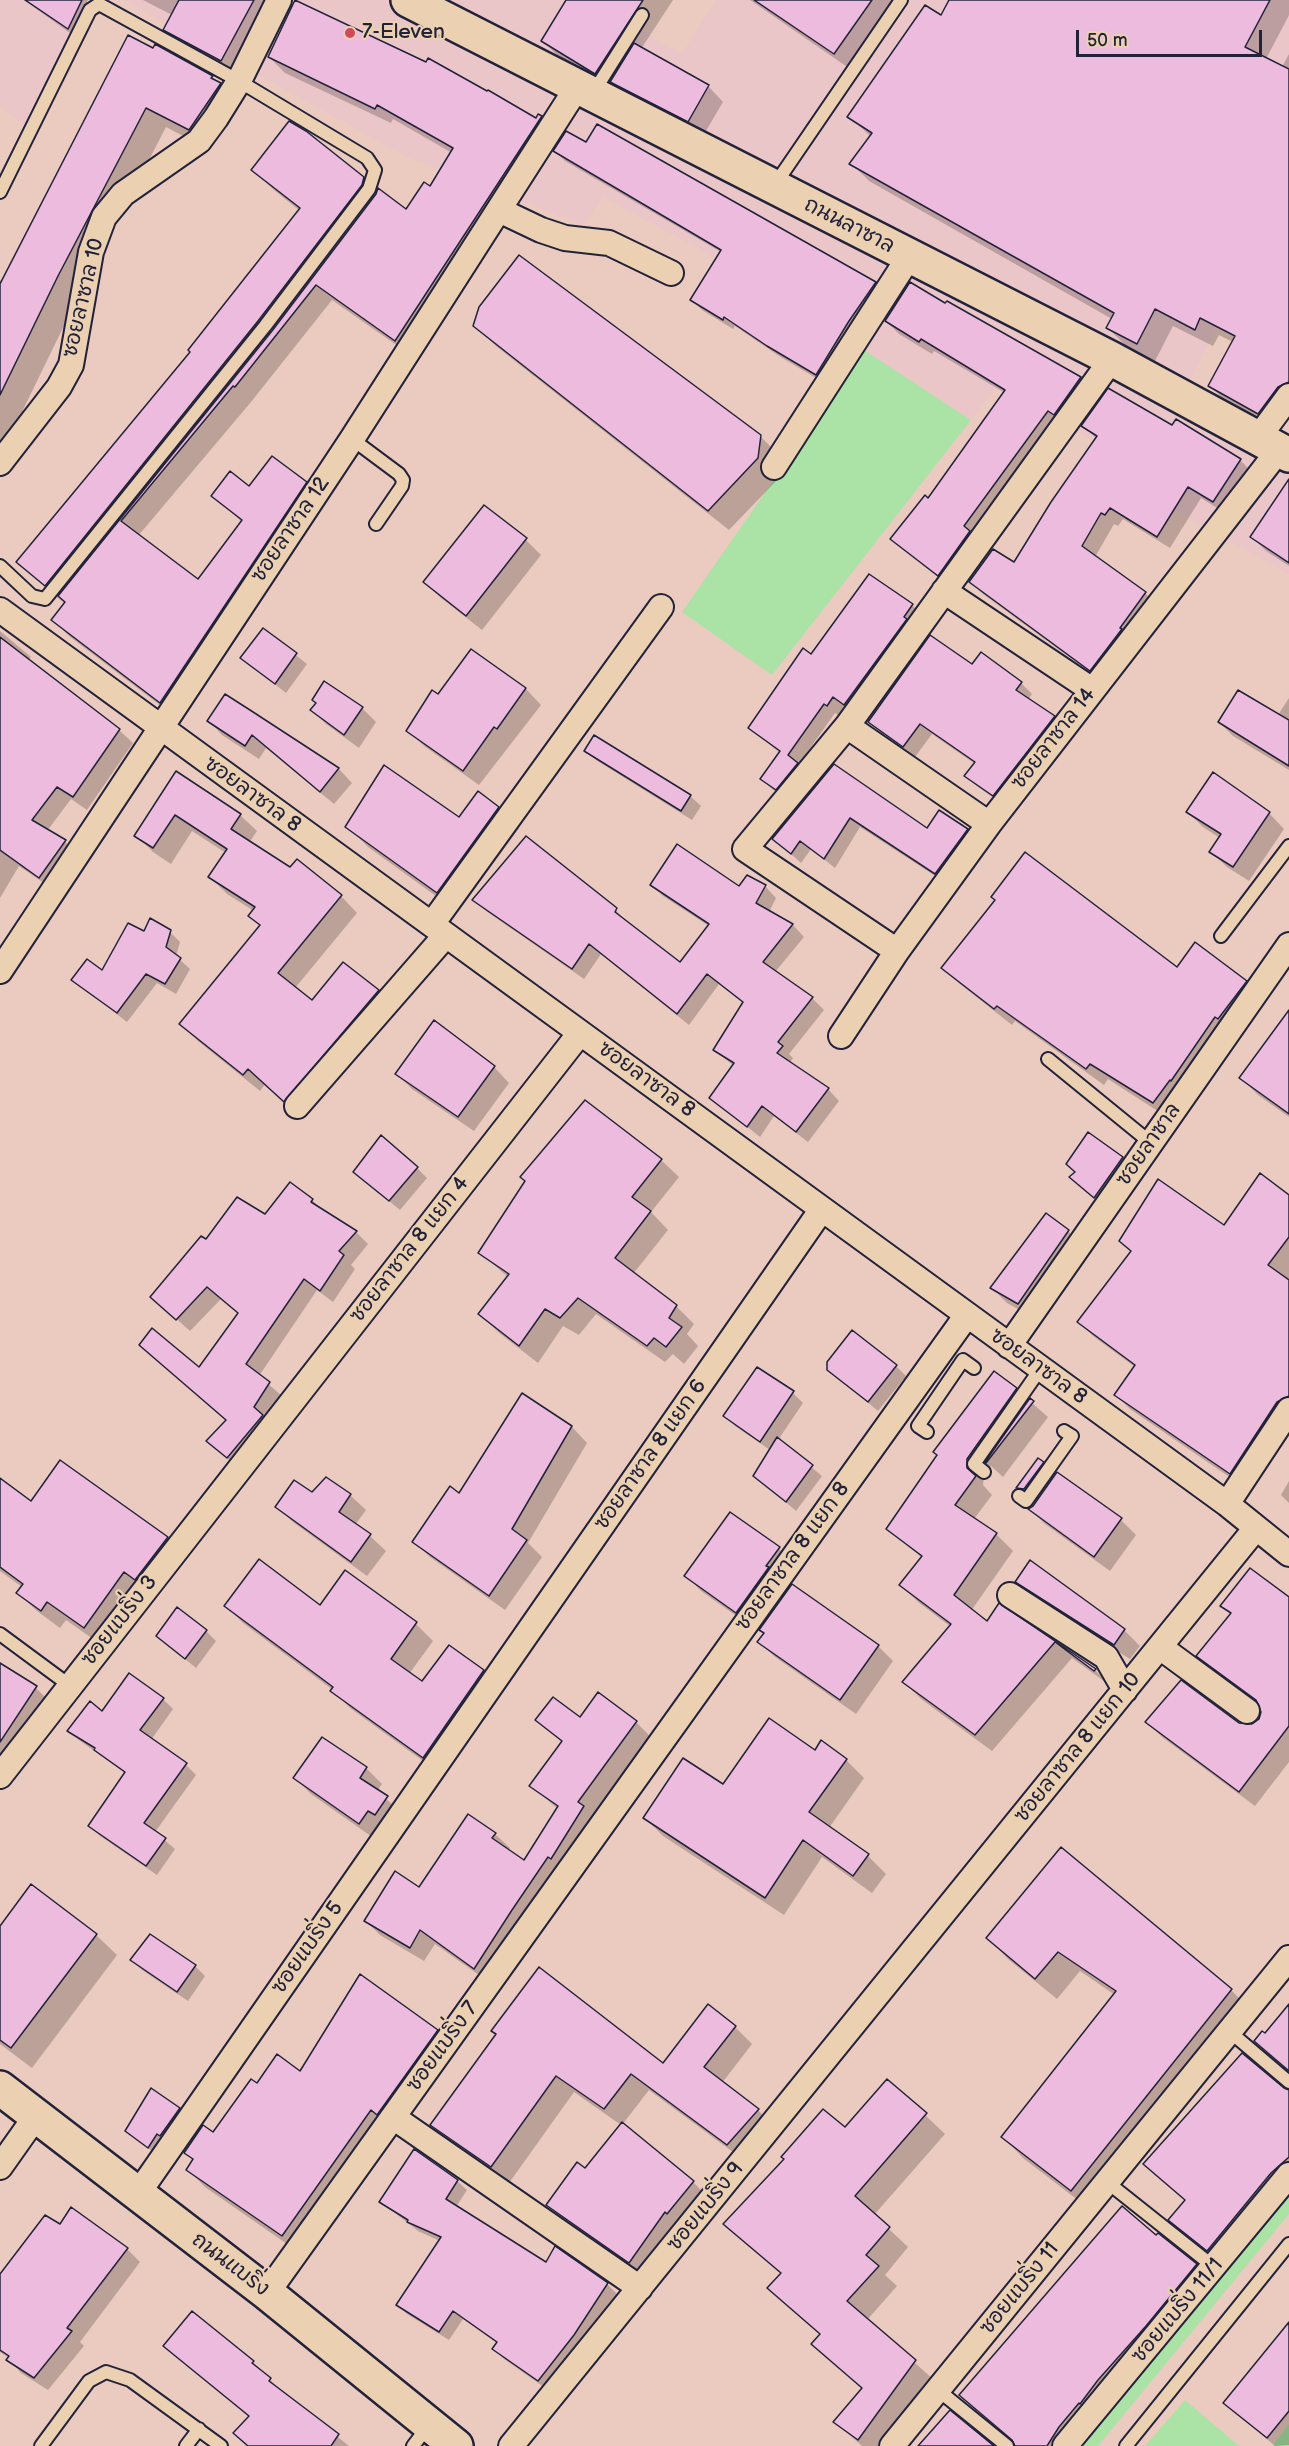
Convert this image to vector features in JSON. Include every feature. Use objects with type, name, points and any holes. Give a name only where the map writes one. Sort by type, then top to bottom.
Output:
[{"type":"street","name":"ซอยลาซาล 10","points":[[0,463],[59,387],[71,365],[91,252],[104,218],[123,194],[199,141],[239,81],[279,0]]},
{"type":"street","name":"ถนนลาซาล","points":[[408,0],[1112,360],[1275,448]]},
{"type":"street","name":"ซอยลาซาล 12","points":[[0,971],[352,439],[499,210],[585,90]]},
{"type":"street","points":[[499,210],[541,230],[565,238],[609,243],[671,273]]},
{"type":"street","points":[[774,467],[909,257]]},
{"type":"street","points":[[897,951],[745,849],[847,726],[1112,360]]},
{"type":"street","name":"ซอยลาซาล 14","points":[[841,1036],[897,951],[989,824],[1275,448],[1289,396]]},
{"type":"street","points":[[944,591],[1092,690]]},
{"type":"street","points":[[297,1106],[439,930],[661,607]]},
{"type":"street","name":"ซอยลาซาล 8","points":[[0,610],[1227,1504],[1289,1554]]},
{"type":"street","points":[[847,726],[989,824]]},
{"type":"street","name":"ซอยลาซาล","points":[[1009,1346],[1289,945]]},
{"type":"street","name":"ซอยลาซาล 8 แยก 4","points":[[240,1467],[580,1033]]},
{"type":"street","name":"ซอยลาซาล 8 แยก 6","points":[[480,1702],[822,1209]]},
{"type":"street","name":"ซอยลาซาล 8 แยก 8","points":[[620,1800],[967,1315]]},
{"type":"street","points":[[1227,1504],[1289,1410]]},
{"type":"street","name":"ซอยแบริ่ง 3","points":[[0,1776],[240,1467]]},
{"type":"street","name":"ซอยลาซาล 8 แยก 10","points":[[900,1967],[1256,1528]]},
{"type":"street","points":[[1010,1595],[1106,1657],[1125,1690]]},
{"type":"street","points":[[1160,1647],[1247,1711]]},
{"type":"street","name":"ซอยแบริ่ง 5","points":[[137,2194],[480,1702]]},
{"type":"street","name":"ซอยแบริ่ง 7","points":[[267,2293],[620,1800]]},
{"type":"street","name":"ซอยแบริ่ง 11","points":[[892,2446],[1289,1958]]},
{"type":"street","name":"ซอยแบริ่ง 9","points":[[512,2446],[900,1967]]},
{"type":"street","name":"ถนนแบริ่ง","points":[[0,2088],[267,2293],[421,2435],[456,2446]]},
{"type":"street","points":[[0,2168],[36,2116]]},
{"type":"street","points":[[393,2117],[640,2288]]},
{"type":"street","name":"ซอยแบริ่ง 11/1","points":[[1065,2446],[1289,2175]]},
{"type":"lane","points":[[774,187],[902,0]]},
{"type":"lane","points":[[0,192],[90,10],[99,4],[239,81],[367,158],[375,170],[369,189],[266,326],[45,599],[32,596],[0,566]]},
{"type":"lane","points":[[585,90],[642,15]]},
{"type":"lane","points":[[352,439],[399,474],[403,480],[402,486],[376,524]]},
{"type":"lane","points":[[1221,936],[1289,846]]},
{"type":"lane","points":[[1048,1059],[1151,1143]]},
{"type":"lane","points":[[927,1432],[918,1426],[963,1360],[974,1368]]},
{"type":"lane","points":[[984,1472],[974,1464],[1024,1402],[1041,1368]]},
{"type":"lane","points":[[1019,1496],[1026,1501],[1072,1436],[1064,1431]]},
{"type":"lane","points":[[0,1634],[69,1686]]},
{"type":"lane","points":[[1229,2031],[1289,2082]]},
{"type":"lane","points":[[1107,2182],[1215,2267]]},
{"type":"lane","points":[[1126,2446],[1289,2244]]},
{"type":"lane","points":[[41,2446],[88,2380],[106,2372],[130,2380],[221,2446]]},
{"type":"lane","points":[[938,2390],[1007,2446]]},
{"type":"lane","points":[[186,2446],[199,2429]]},
{"type":"shaded area","points":[[0,0],[87,0],[25,125],[0,107]]},
{"type":"shaded area","points":[[123,0],[640,0],[626,21],[682,54],[716,0],[1289,0],[1289,184],[1188,385],[1289,438],[1289,574],[1123,482],[1136,463],[996,388],[971,420],[864,350],[847,329],[603,197],[583,225],[407,157]]},
{"type":"green space","points":[[864,350],[971,420],[772,675],[682,612]]},
{"type":"green space","points":[[1289,2188],[1289,2214],[1098,2446],[1078,2446]]},
{"type":"green space","points":[[1185,2400],[1239,2446],[1145,2446]]},
{"type":"green space","points":[[1289,2424],[1289,2446],[1272,2446]]},
{"type":"building","points":[[25,0],[82,0],[68,29]]},
{"type":"building","points":[[179,0],[254,0],[221,61],[163,30]]},
{"type":"building","points":[[295,0],[426,62],[428,58],[536,118],[538,114],[542,116],[395,341],[316,285],[235,387],[233,386],[121,521],[198,579],[242,520],[211,496],[230,471],[249,486],[272,456],[307,482],[160,703],[51,620],[65,602],[58,596],[272,331],[376,194],[378,188],[406,209],[424,182],[430,186],[453,148],[377,105],[375,109],[268,57]]},
{"type":"building","points":[[566,0],[643,0],[595,74],[541,41]]},
{"type":"building","points":[[754,0],[872,0],[834,54]]},
{"type":"building","points":[[949,0],[1270,0],[1245,47],[1289,69],[1289,382],[1278,387],[1258,414],[1208,386],[1235,336],[1200,318],[1195,330],[1155,309],[1137,344],[1106,328],[1114,313],[849,164],[872,133],[847,117],[925,5],[941,15]]},
{"type":"building","points":[[128,35],[153,48],[155,44],[213,76],[211,78],[221,83],[189,130],[146,108],[58,276],[0,395],[0,284]]},
{"type":"building","points":[[634,43],[709,85],[688,122],[610,82]]},
{"type":"building","points":[[289,121],[306,131],[364,177],[362,185],[258,321],[45,586],[16,562],[190,352],[188,350],[300,208],[251,170]]},
{"type":"building","points":[[597,124],[876,282],[816,375],[724,317],[723,320],[690,300],[721,250],[553,151],[566,131],[586,142]]},
{"type":"building","points":[[519,255],[761,435],[758,458],[708,511],[473,326],[479,307]]},
{"type":"building","points":[[910,282],[1081,377],[1054,415],[1048,411],[964,526],[970,531],[938,576],[890,539],[925,495],[928,498],[1005,390],[921,339],[919,342],[885,321]]},
{"type":"building","points":[[1108,388],[1172,425],[1176,419],[1241,459],[1213,502],[1188,487],[1157,537],[1110,508],[1105,515],[1101,513],[1082,546],[1146,592],[1120,628],[1122,629],[1090,671],[969,582],[993,549],[1014,562],[1051,502],[1097,436],[1081,426]]},
{"type":"building","points":[[1289,479],[1289,563],[1250,537]]},
{"type":"building","points":[[484,505],[527,538],[466,616],[423,582]]},
{"type":"building","points":[[869,574],[913,604],[904,617],[907,619],[844,705],[833,697],[827,706],[824,704],[788,755],[798,763],[776,790],[760,779],[780,751],[748,728],[803,648],[811,654]]},
{"type":"building","points":[[263,628],[297,653],[275,684],[240,658]]},
{"type":"building","points":[[930,635],[972,664],[981,652],[1022,682],[1016,690],[1055,716],[993,796],[964,776],[975,762],[920,724],[903,747],[868,722]]},
{"type":"building","points":[[0,637],[120,729],[73,797],[57,787],[32,820],[66,840],[39,878],[0,850]]},
{"type":"building","points":[[471,649],[526,688],[497,729],[494,727],[463,771],[406,731],[432,690],[438,694]]},
{"type":"building","points":[[324,681],[363,707],[344,735],[310,710],[316,703],[312,700]]},
{"type":"building","points":[[1238,690],[1289,720],[1289,766],[1218,722]]},
{"type":"building","points":[[225,694],[339,768],[320,792],[252,735],[245,746],[207,721]]},
{"type":"building","points":[[594,735],[691,795],[681,811],[584,751]]},
{"type":"building","points":[[834,764],[927,828],[939,810],[968,829],[935,874],[850,818],[824,859],[800,841],[791,854],[772,839]]},
{"type":"building","points":[[384,765],[459,817],[478,791],[499,807],[437,893],[345,827]]},
{"type":"building","points":[[176,771],[241,814],[231,829],[290,867],[297,859],[342,895],[278,973],[312,1000],[343,962],[379,990],[284,1102],[248,1069],[243,1075],[179,1024],[260,925],[248,916],[255,907],[208,877],[227,849],[175,815],[153,848],[134,836]]},
{"type":"building","points":[[1213,772],[1270,812],[1233,867],[1209,852],[1221,834],[1186,812]]},
{"type":"building","points":[[526,836],[617,908],[615,912],[680,962],[709,924],[650,885],[677,844],[739,886],[747,875],[766,885],[756,903],[793,924],[763,962],[813,997],[778,1042],[783,1046],[777,1053],[829,1088],[796,1132],[762,1106],[747,1127],[709,1098],[734,1063],[713,1050],[743,1002],[707,974],[677,1014],[589,944],[572,969],[472,900]]},
{"type":"building","points":[[1025,852],[1177,967],[1195,942],[1247,981],[1218,1019],[1215,1017],[1153,1103],[1090,1064],[1086,1069],[997,1006],[994,1009],[941,968],[995,900],[991,897]]},
{"type":"building","points":[[150,918],[171,930],[166,947],[181,958],[165,984],[146,974],[117,1013],[71,980],[87,959],[102,970],[128,923],[144,931]]},
{"type":"building","points":[[1289,1010],[1289,1114],[1239,1078]]},
{"type":"building","points":[[434,1020],[495,1066],[458,1117],[395,1074]]},
{"type":"building","points":[[585,1100],[662,1159],[632,1197],[651,1211],[615,1258],[677,1305],[669,1318],[682,1327],[666,1347],[654,1338],[647,1346],[578,1298],[560,1318],[545,1309],[519,1346],[478,1314],[509,1274],[478,1253],[525,1181],[520,1177]]},
{"type":"building","points":[[1088,1132],[1123,1157],[1094,1198],[1069,1177],[1075,1172],[1066,1164]]},
{"type":"building","points":[[381,1135],[418,1167],[389,1201],[353,1172]]},
{"type":"building","points":[[1260,1173],[1289,1195],[1289,1237],[1268,1265],[1289,1280],[1289,1396],[1277,1402],[1230,1474],[1114,1395],[1135,1365],[1077,1322],[1131,1251],[1119,1241],[1158,1179],[1224,1225]]},
{"type":"building","points":[[290,1182],[313,1199],[311,1202],[357,1231],[339,1251],[344,1255],[320,1291],[304,1279],[246,1364],[270,1382],[254,1407],[263,1415],[227,1458],[206,1441],[226,1420],[139,1345],[152,1328],[199,1367],[238,1313],[207,1287],[176,1320],[150,1297],[201,1236],[206,1239],[237,1197],[265,1214]]},
{"type":"building","points":[[1046,1213],[1069,1230],[1018,1304],[990,1288]]},
{"type":"building","points":[[852,1330],[897,1365],[868,1402],[827,1370],[827,1362]]},
{"type":"building","points":[[757,1367],[794,1391],[760,1442],[723,1416]]},
{"type":"building","points":[[994,1371],[1017,1388],[967,1459],[967,1468],[976,1476],[955,1505],[997,1533],[954,1595],[987,1621],[999,1603],[1096,1669],[1094,1671],[1055,1642],[975,1735],[902,1682],[951,1624],[899,1585],[922,1556],[886,1529],[937,1455],[933,1452]]},
{"type":"building","points":[[522,1393],[572,1426],[512,1529],[527,1540],[489,1596],[412,1542],[450,1486],[459,1493]]},
{"type":"building","points":[[1030,1398],[1034,1401],[986,1463],[985,1462]]},
{"type":"building","points":[[777,1437],[813,1465],[786,1502],[753,1476]]},
{"type":"building","points":[[1038,1458],[1044,1462],[1024,1489],[1016,1488]]},
{"type":"building","points":[[60,1460],[168,1537],[135,1580],[124,1572],[84,1628],[47,1602],[41,1611],[16,1593],[23,1584],[0,1567],[0,1478],[31,1501]]},
{"type":"building","points":[[1057,1472],[1122,1518],[1094,1557],[1028,1509],[1033,1506]]},
{"type":"building","points":[[326,1477],[351,1494],[339,1512],[371,1534],[351,1562],[275,1507],[294,1480],[312,1492]]},
{"type":"building","points":[[730,1512],[780,1547],[766,1566],[769,1567],[736,1613],[684,1576]]},
{"type":"building","points":[[259,1559],[320,1605],[345,1570],[417,1622],[391,1659],[422,1681],[449,1645],[484,1670],[423,1758],[330,1691],[333,1687],[224,1606]]},
{"type":"building","points":[[1030,1560],[1125,1629],[1114,1645],[1015,1582]]},
{"type":"building","points":[[1250,1568],[1289,1597],[1289,1726],[1239,1792],[1145,1722],[1181,1680],[1239,1723],[1252,1724],[1259,1719],[1261,1712],[1256,1700],[1196,1656],[1231,1613],[1220,1606]]},
{"type":"building","points":[[792,1584],[879,1645],[840,1700],[757,1642],[764,1633],[759,1630]]},
{"type":"building","points":[[177,1607],[207,1630],[185,1659],[156,1636]]},
{"type":"building","points":[[0,1663],[37,1686],[0,1742]]},
{"type":"building","points":[[129,1673],[164,1698],[140,1730],[187,1763],[144,1823],[166,1838],[146,1866],[88,1826],[125,1772],[94,1750],[95,1748],[67,1731],[90,1701],[102,1711]]},
{"type":"building","points":[[598,1692],[637,1721],[578,1802],[584,1806],[551,1859],[548,1857],[474,1969],[420,1930],[410,1948],[364,1921],[395,1871],[419,1887],[468,1814],[496,1833],[492,1838],[524,1860],[558,1806],[529,1786],[562,1741],[535,1720],[553,1697],[580,1717]]},
{"type":"building","points":[[769,1718],[815,1750],[821,1740],[847,1759],[809,1812],[869,1854],[853,1876],[803,1840],[765,1898],[643,1818],[683,1758],[723,1784]]},
{"type":"building","points":[[322,1737],[367,1767],[360,1778],[388,1796],[375,1815],[368,1811],[359,1824],[293,1778]]},
{"type":"building","points":[[1061,1847],[1232,1989],[1071,2191],[1001,2137],[1116,1991],[1058,1952],[1035,1979],[986,1938]]},
{"type":"building","points":[[31,1884],[97,1934],[11,2048],[0,2040],[0,1926]]},
{"type":"building","points":[[150,1934],[196,1965],[177,1992],[130,1960]]},
{"type":"building","points":[[539,1967],[663,2063],[708,2004],[736,2026],[704,2067],[759,2109],[727,2145],[631,2074],[604,2109],[556,2076],[491,2167],[430,2125],[496,2034],[491,2031]]},
{"type":"building","points":[[360,1974],[438,2030],[377,2115],[371,2110],[282,2236],[186,2170],[193,2159],[184,2153],[203,2125],[213,2132],[251,2079],[257,2083],[277,2054],[300,2071]]},
{"type":"building","points":[[1289,2004],[1289,2071],[1254,2041],[1262,2031],[1265,2033]]},
{"type":"building","points":[[1242,2053],[1289,2090],[1289,2157],[1271,2173],[1207,2251],[1168,2220],[1185,2200],[1143,2164]]},
{"type":"building","points":[[887,2079],[927,2113],[855,2196],[890,2227],[866,2255],[879,2266],[847,2301],[916,2360],[858,2440],[833,2422],[862,2388],[811,2344],[820,2334],[767,2288],[781,2273],[723,2224],[784,2159],[781,2157],[823,2109],[845,2127]]},
{"type":"building","points":[[151,2088],[180,2108],[160,2136],[157,2134],[148,2148],[125,2131]]},
{"type":"building","points":[[622,2122],[694,2181],[667,2214],[665,2212],[629,2263],[546,2205],[577,2162],[585,2168]]},
{"type":"building","points":[[414,2149],[458,2180],[446,2199],[546,2262],[555,2246],[608,2283],[574,2335],[538,2381],[492,2349],[497,2342],[453,2311],[439,2332],[396,2305],[441,2237],[407,2222],[408,2220],[379,2202]]},
{"type":"building","points":[[1122,2206],[1156,2235],[1158,2233],[1197,2264],[1059,2427],[1047,2446],[1015,2446],[1012,2440],[959,2395]]},
{"type":"building","points":[[71,2207],[128,2248],[67,2328],[72,2331],[34,2378],[6,2360],[9,2356],[0,2350],[0,2274],[45,2215],[60,2224]]},
{"type":"building","points":[[192,2311],[254,2361],[252,2363],[271,2378],[269,2381],[339,2434],[331,2446],[248,2446],[233,2433],[249,2416],[163,2346]]},
{"type":"building","points":[[1289,2322],[1289,2411],[1267,2438],[1223,2403]]},
{"type":"building","points":[[950,2410],[994,2446],[918,2446]]},
{"type":"place","name":"7-Eleven","points":[[350,33]]}]
